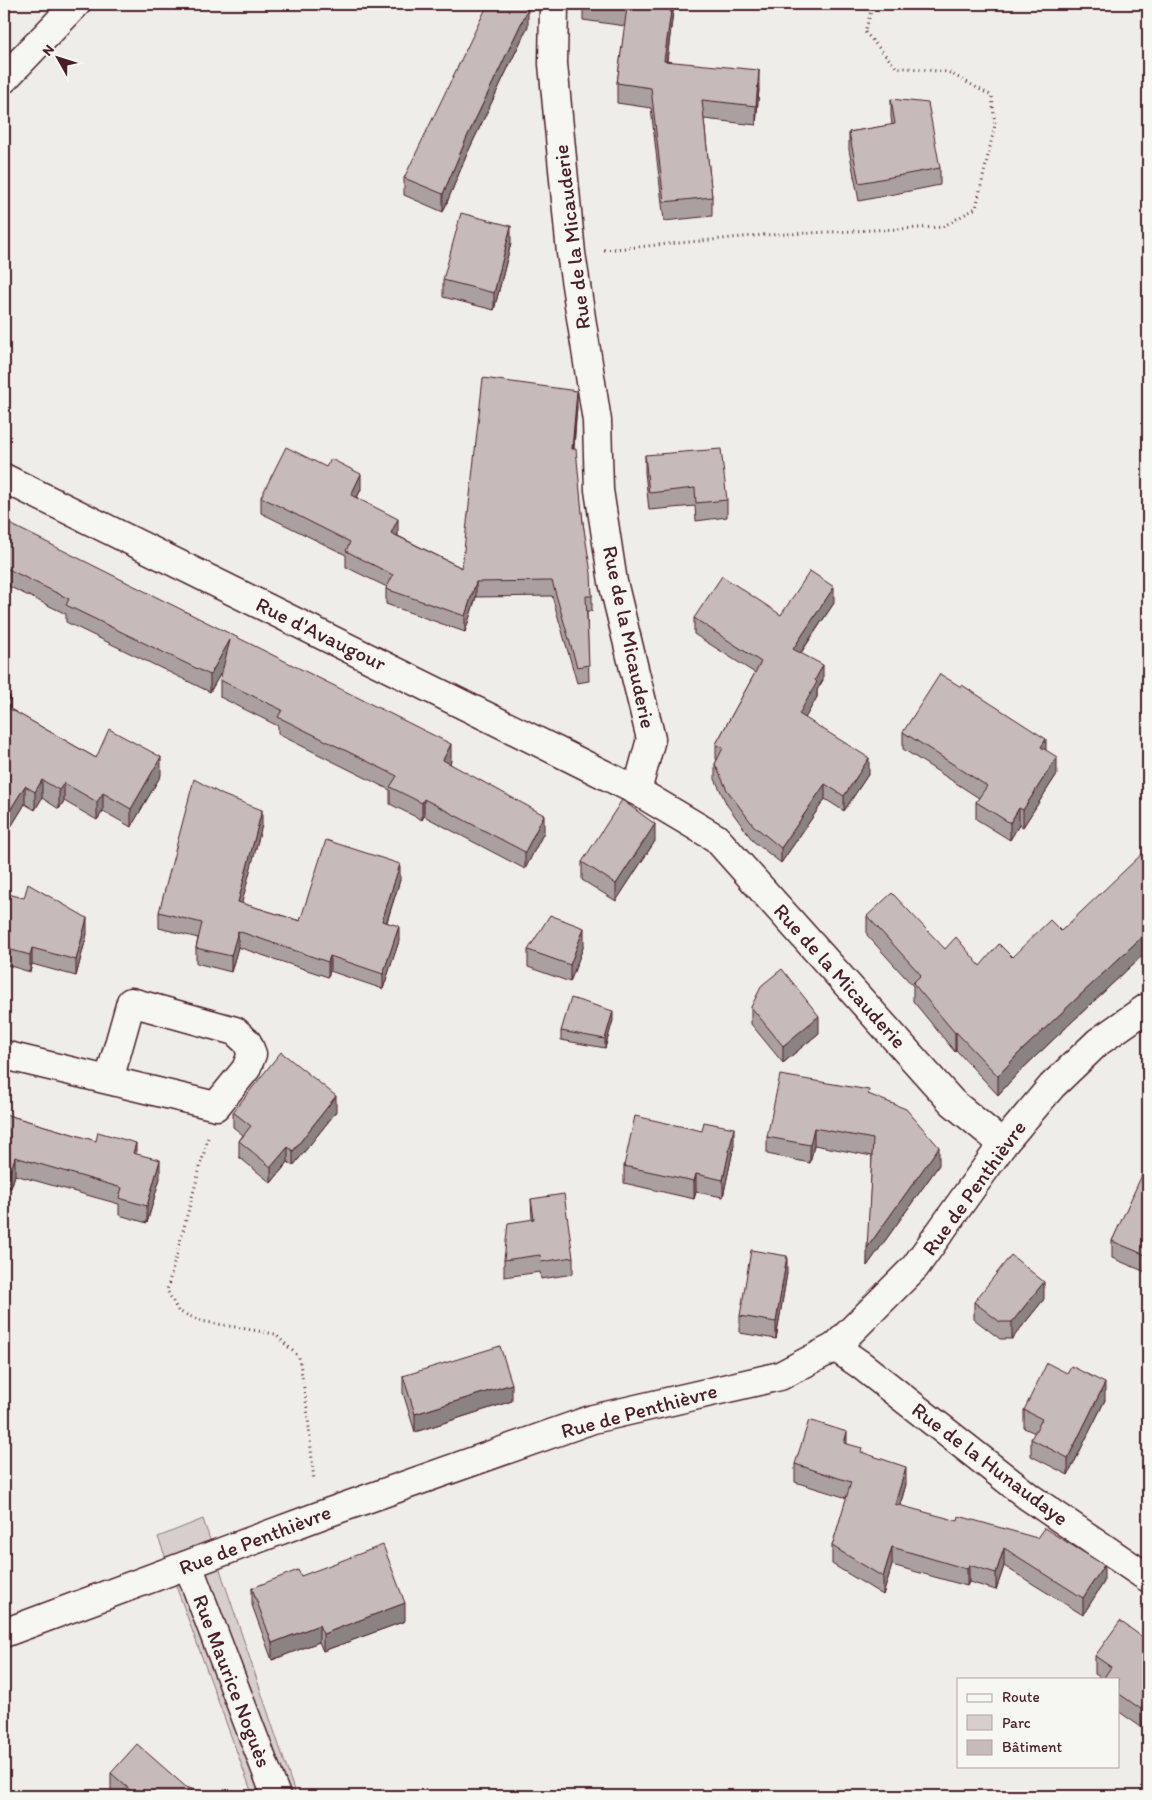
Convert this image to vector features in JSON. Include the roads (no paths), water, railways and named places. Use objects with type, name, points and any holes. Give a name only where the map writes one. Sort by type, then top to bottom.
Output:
[{"type":"street","points":[[4,79],[76,4]]},
{"type":"street","name":"Rue de la Micauderie","points":[[554,4],[554,64],[571,253],[597,421],[599,490],[614,582],[651,739],[638,791],[716,838],[952,1102],[1003,1144]]},
{"type":"street","name":"Rue d'Avaugour","points":[[4,478],[638,791]]},
{"type":"street","points":[[4,1055],[216,1106],[246,1069],[252,1054],[246,1042],[235,1031],[131,1002],[109,1080]]},
{"type":"street","name":"Rue de Penthièvre","points":[[4,1633],[324,1514],[593,1419],[780,1376],[834,1346],[916,1267],[1003,1144],[1052,1086],[1092,1048],[1148,1007]]},
{"type":"street","name":"Rue de la Hunaudaye","points":[[834,1346],[861,1364],[1029,1497],[1148,1578]]},
{"type":"street","name":"Rue Maurice Noguès","points":[[188,1565],[276,1796]]}]
